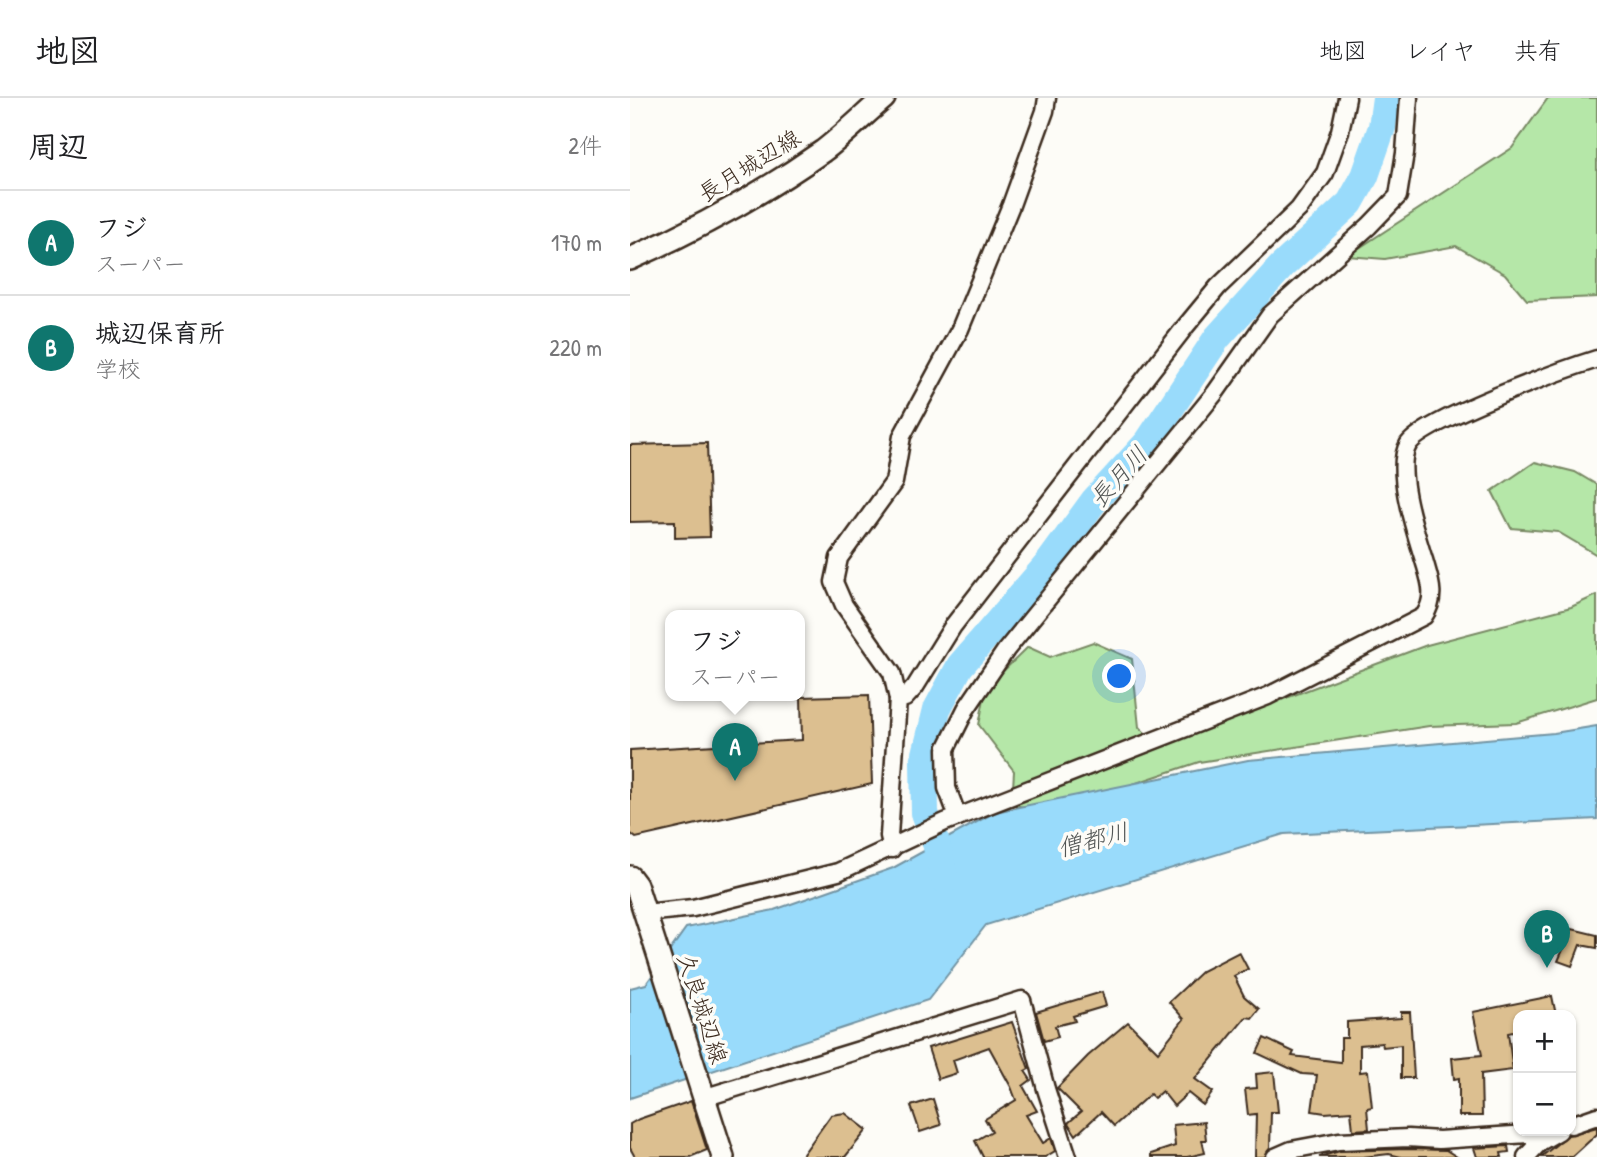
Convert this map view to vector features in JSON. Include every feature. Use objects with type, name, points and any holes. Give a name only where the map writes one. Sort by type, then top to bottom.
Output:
[{"type":"main road","name":"長月城辺線","points":[[630,260],[682,236],[761,193],[825,149],[884,98]]},
{"type":"main road","name":"久良城辺線","points":[[630,877],[636,885],[723,1157]]},
{"type":"street","points":[[896,846],[889,836],[898,699],[892,673],[844,605],[834,582],[839,558],[894,482],[902,436],[960,329],[1011,205],[1045,111],[1047,98]]},
{"type":"street","points":[[898,699],[905,698],[915,687],[961,616],[1185,327],[1218,287],[1299,209],[1325,173],[1348,98]]},
{"type":"street","points":[[951,819],[946,749],[966,709],[1006,650],[1215,393],[1270,315],[1369,226],[1398,196],[1405,153],[1409,98]]},
{"type":"street","points":[[647,919],[838,872],[951,819],[1268,696],[1424,616],[1430,607],[1433,591],[1411,517],[1403,472],[1407,446],[1421,433],[1484,402],[1562,370],[1597,359]]},
{"type":"street","points":[[702,1093],[1022,1000],[1068,1157]]},
{"type":"street","points":[[1576,1123],[1597,1115]]},
{"type":"street","points":[[1275,1157],[1313,1145],[1375,1138],[1439,1140],[1528,1134],[1540,1142]]},
{"type":"street","points":[[1526,1157],[1540,1142],[1550,1136]]},
{"type":"green space","points":[[1548,98],[1597,98],[1597,297],[1527,300],[1505,274],[1456,246],[1385,259],[1347,256],[1512,148]]},
{"type":"green space","points":[[1535,462],[1575,472],[1597,485],[1597,555],[1558,532],[1511,528],[1492,491]]},
{"type":"green space","points":[[1597,595],[1597,698],[1516,723],[1429,726],[1199,762],[1073,804],[1033,808],[1012,805],[1014,771],[979,725],[986,688],[1028,647],[1050,657],[1093,642],[1132,659],[1139,727],[1159,746],[1427,645],[1571,607]]},
{"type":"water","name":"僧都川","points":[[1597,726],[1597,819],[1284,834],[986,925],[928,1000],[630,1098],[630,988],[646,984],[686,928],[774,910],[893,868],[995,812],[1248,760],[1554,733]]},
{"type":"building","points":[[707,443],[710,537],[675,538],[675,521],[630,522],[630,445]]},
{"type":"building","points":[[869,695],[872,784],[636,838],[630,833],[630,750],[802,740],[801,701],[805,701],[805,697]]},
{"type":"building","points":[[1572,929],[1597,935],[1597,948],[1580,945],[1572,966],[1558,961]]},
{"type":"building","points":[[1239,952],[1248,969],[1234,976],[1244,996],[1259,1009],[1252,1018],[1246,1017],[1195,1079],[1213,1092],[1203,1105],[1188,1093],[1174,1106],[1162,1091],[1154,1098],[1150,1094],[1114,1126],[1101,1112],[1076,1135],[1068,1123],[1081,1112],[1057,1088],[1088,1056],[1128,1022],[1158,1052],[1184,1019],[1169,1002],[1202,971]]},
{"type":"building","points":[[1102,992],[1106,1006],[1073,1016],[1075,1021],[1055,1026],[1058,1037],[1044,1041],[1036,1012]]},
{"type":"building","points":[[1552,996],[1555,1010],[1513,1010],[1513,1032],[1508,1033],[1513,1070],[1481,1074],[1482,1116],[1459,1116],[1459,1078],[1454,1079],[1452,1058],[1482,1055],[1473,1012]]},
{"type":"building","points":[[1401,1012],[1410,1012],[1414,1078],[1401,1078],[1401,1045],[1360,1045],[1360,1072],[1368,1071],[1372,1107],[1367,1108],[1369,1129],[1353,1130],[1351,1111],[1312,1111],[1317,1075],[1302,1074],[1257,1053],[1264,1038],[1294,1052],[1292,1056],[1341,1062],[1341,1038],[1347,1038],[1347,1022],[1401,1018]]},
{"type":"building","points":[[1012,1022],[1029,1069],[1025,1071],[1031,1080],[1023,1086],[1037,1111],[1026,1115],[1043,1143],[1051,1138],[1055,1151],[1045,1157],[983,1157],[975,1141],[992,1131],[985,1119],[1016,1100],[989,1047],[953,1060],[957,1073],[938,1079],[928,1048]]},
{"type":"building","points":[[1274,1072],[1278,1112],[1271,1112],[1270,1148],[1265,1157],[1255,1157],[1256,1114],[1248,1115],[1245,1089],[1257,1088],[1256,1074]]},
{"type":"building","points":[[933,1099],[941,1125],[920,1132],[911,1106]]},
{"type":"building","points":[[691,1101],[707,1150],[690,1157],[635,1157],[630,1148],[630,1124]]},
{"type":"building","points":[[845,1113],[867,1130],[845,1157],[801,1157],[831,1115]]},
{"type":"building","points":[[1204,1122],[1206,1140],[1202,1140],[1205,1153],[1187,1157],[1151,1157],[1151,1154],[1175,1146],[1173,1125]]},
{"type":"building","points":[[1597,1127],[1597,1134],[1572,1157],[1541,1157],[1567,1136],[1576,1136],[1576,1133]]},
{"type":"building","points":[[1508,1146],[1509,1152],[1501,1153],[1502,1157],[1477,1157],[1474,1148]]},
{"type":"building","points":[[1446,1150],[1457,1157],[1401,1157],[1389,1154],[1319,1157],[1340,1151]]},
{"type":"waterway","name":"長月川","points":[[945,880],[925,813],[924,762],[937,709],[960,666],[1048,564],[1094,501],[1148,442],[1217,338],[1282,266],[1350,203],[1365,176],[1382,127],[1386,98]]},
{"type":"place","name":"フジ","points":[[735,781]]},
{"type":"place","name":"城辺保育所","points":[[1547,968]]}]
